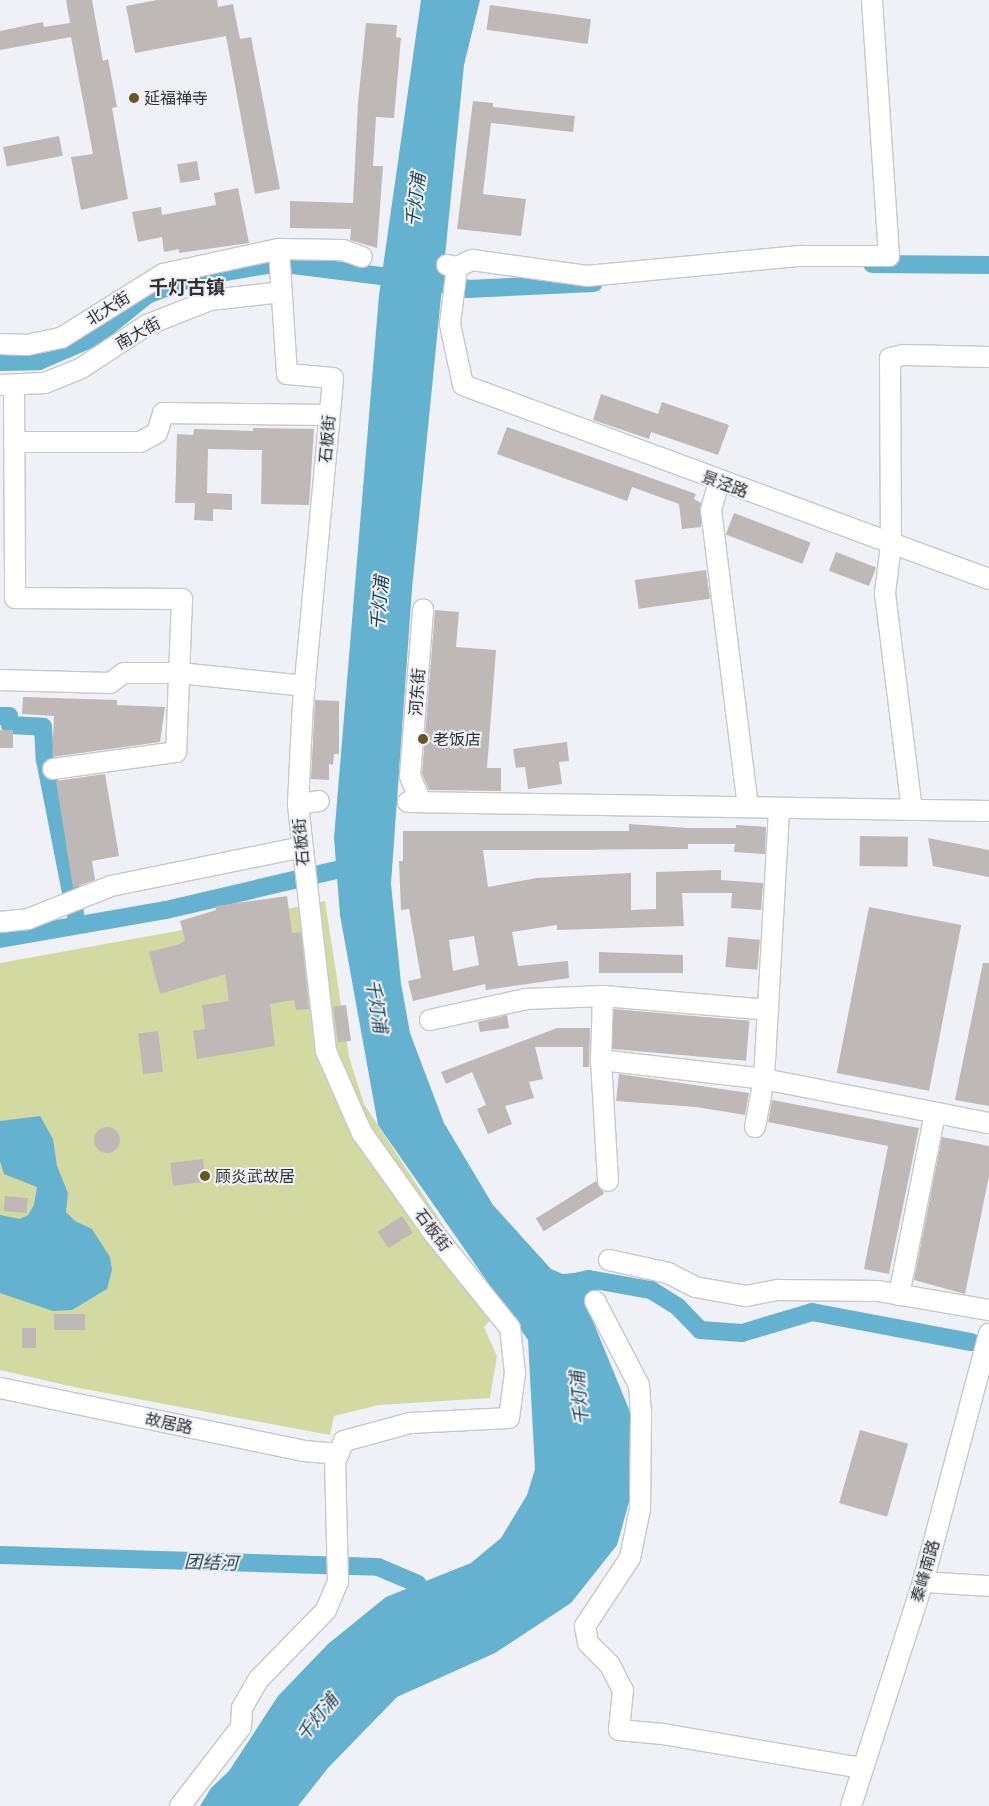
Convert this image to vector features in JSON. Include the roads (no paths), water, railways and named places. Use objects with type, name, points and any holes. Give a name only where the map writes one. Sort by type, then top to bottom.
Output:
[{"type":"street","name":"景泾路","points":[[872,0],[889,256],[790,257],[587,276],[472,260],[453,270],[450,324],[463,384],[719,482],[989,579]]},
{"type":"street","name":"北大街","points":[[0,344],[27,345],[61,338],[163,274],[279,249],[343,250],[362,257]]},
{"type":"street","name":"石板街","points":[[279,249],[288,374],[333,378],[305,686],[298,804],[305,890],[326,1051],[362,1133],[432,1231],[512,1327],[515,1374],[509,1418],[410,1423],[344,1441],[338,1454]]},
{"type":"street","name":"南大街","points":[[5,385],[45,383],[80,368],[147,325],[210,300],[282,292]]},
{"type":"street","points":[[912,810],[885,593],[891,545],[890,358],[904,355],[989,357]]},
{"type":"street","points":[[5,385],[14,442],[15,598],[182,599],[176,752],[52,769]]},
{"type":"street","points":[[14,442],[140,442],[157,432],[164,413],[329,415]]},
{"type":"street","points":[[719,482],[711,510],[748,807],[989,811]]},
{"type":"street","name":"河东街","points":[[423,610],[410,776],[415,802],[748,807]]},
{"type":"street","points":[[0,680],[110,683],[124,674],[179,673],[305,686]]},
{"type":"street","points":[[298,804],[319,801]]},
{"type":"street","points":[[756,1127],[764,1079],[779,808]]},
{"type":"street","points":[[0,922],[28,919],[111,886],[302,854]]},
{"type":"street","points":[[430,1020],[526,998],[603,996],[768,1010]]},
{"type":"street","points":[[603,996],[601,1060],[608,1181]]},
{"type":"street","points":[[601,1060],[764,1079],[989,1123]]},
{"type":"street","points":[[900,1294],[935,1113]]},
{"type":"street","points":[[609,1260],[668,1273],[695,1287],[746,1296],[778,1290],[878,1291],[989,1310]]},
{"type":"street","points":[[595,1301],[639,1385],[642,1415],[640,1509],[630,1558],[585,1626],[588,1644],[610,1665],[623,1690],[619,1730],[663,1734],[861,1768]]},
{"type":"street","name":"秦峰南路","points":[[851,1806],[861,1768],[923,1582],[989,1334]]},
{"type":"street","name":"故居路","points":[[0,1388],[304,1451],[338,1454]]},
{"type":"street","points":[[180,1806],[241,1727],[242,1708],[259,1679],[326,1610],[338,1582],[335,1461],[338,1454]]},
{"type":"street","points":[[923,1582],[989,1586]]},
{"type":"water","name":"千灯浦","points":[[421,0],[480,0],[464,65],[412,589],[391,884],[401,983],[410,1033],[444,1123],[493,1205],[551,1269],[563,1274],[588,1272],[598,1282],[598,1290],[590,1299],[590,1314],[635,1424],[633,1488],[617,1545],[571,1603],[495,1653],[397,1697],[328,1768],[298,1806],[200,1806],[211,1788],[229,1771],[278,1696],[328,1644],[386,1597],[471,1563],[501,1538],[527,1495],[535,1469],[528,1340],[378,1125],[340,915],[334,838],[379,295]]},
{"type":"water","points":[[40,1116],[53,1139],[57,1166],[68,1193],[66,1212],[75,1221],[92,1229],[110,1257],[112,1270],[107,1289],[72,1310],[53,1311],[0,1293],[0,1215],[20,1219],[28,1215],[34,1205],[37,1187],[4,1174],[0,1161],[0,1121]]},
{"type":"waterway","points":[[0,362],[39,361],[95,337],[147,295],[191,278],[273,264]]},
{"type":"waterway","points":[[285,264],[405,279]]},
{"type":"waterway","points":[[872,264],[989,265]]},
{"type":"waterway","points":[[441,284],[468,289],[594,283]]},
{"type":"waterway","points":[[0,716],[9,716],[10,725],[43,727],[45,760],[75,913]]},
{"type":"waterway","points":[[0,939],[166,910],[337,870]]},
{"type":"waterway","points":[[574,1282],[589,1279],[651,1290],[678,1307],[700,1330],[742,1333],[812,1312],[971,1342]]},
{"type":"waterway","name":"团结河","points":[[0,1555],[378,1567],[418,1584]]},
{"type":"place","name":"延福禅寺","points":[[134,98]]},
{"type":"place","name":"老饭店","points":[[423,739]]},
{"type":"place","name":"顾炎武故居","points":[[205,1176]]},
{"type":"district","name":"千灯古镇","points":[[187,287]]}]
